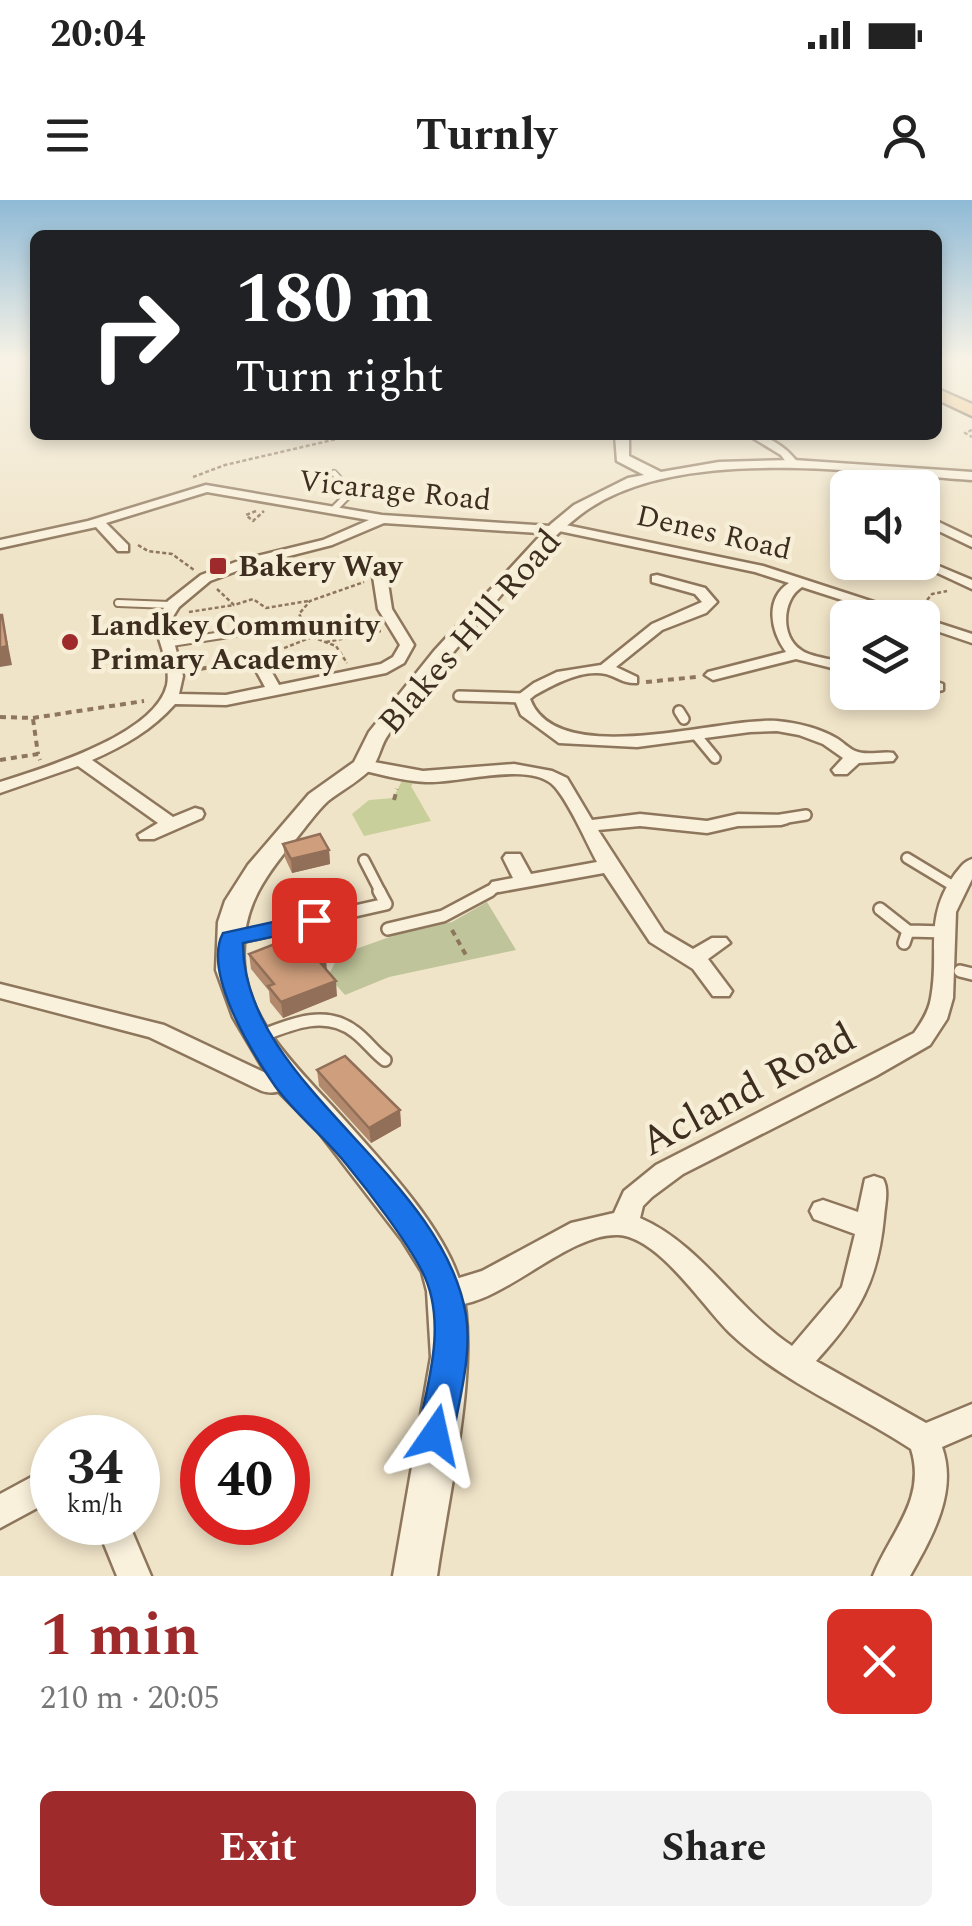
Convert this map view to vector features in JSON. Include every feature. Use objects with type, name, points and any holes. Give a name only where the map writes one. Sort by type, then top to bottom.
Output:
[{"type":"street","points":[[622,440],[622,458],[656,475]]},
{"type":"street","points":[[762,440],[785,453],[792,464]]},
{"type":"street","name":"Blakes Hill Road","points":[[415,1576],[450,1357],[446,1294],[438,1268],[414,1230],[329,1123],[286,1080],[236,991],[230,970],[231,922],[238,900],[257,870],[317,799],[363,765],[376,736],[398,706],[555,528],[594,500],[656,475],[719,466],[792,464],[972,476]]},
{"type":"street","name":"Vicarage Road","points":[[0,544],[98,522],[206,488],[382,519],[555,528]]},
{"type":"street","points":[[0,788],[41,763],[80,759],[140,726],[170,698],[175,672],[162,623],[193,584],[244,563],[324,544],[382,519]]},
{"type":"street","points":[[98,522],[123,548]]},
{"type":"street","points":[[940,527],[972,543]]},
{"type":"street","name":"Denes Road","points":[[555,528],[802,581],[861,600]]},
{"type":"street","points":[[940,571],[972,585]]},
{"type":"street","points":[[374,575],[402,582]]},
{"type":"street","points":[[170,698],[226,700],[386,668],[399,660],[407,645],[385,610],[374,575]]},
{"type":"street","points":[[638,584],[656,575],[700,591],[710,602],[705,609],[668,620],[605,668],[561,678],[522,698],[527,712],[559,738],[632,743],[774,723],[824,735],[848,764],[887,757]]},
{"type":"street","points":[[802,581],[787,590],[779,621],[782,641],[796,654],[830,663]]},
{"type":"street","points":[[940,627],[972,639]]},
{"type":"street","points":[[726,676],[796,654]]},
{"type":"street","points":[[255,661],[275,691]]},
{"type":"street","points":[[605,668],[631,680]]},
{"type":"street","points":[[682,715],[696,735]]},
{"type":"street","points":[[542,772],[554,756],[559,738]]},
{"type":"street","points":[[80,759],[171,824]]},
{"type":"street","points":[[363,765],[421,777],[513,768],[542,772],[561,782],[609,866],[657,937],[694,958],[720,992]]},
{"type":"street","points":[[728,800],[738,820]]},
{"type":"street","points":[[147,836],[196,814]]},
{"type":"street","points":[[586,826],[640,820],[707,827],[738,820],[781,819]]},
{"type":"street","points":[[513,858],[524,880]]},
{"type":"street","name":"Acland Road","points":[[626,1224],[634,1197],[658,1176],[740,1130],[838,1084],[923,1038],[945,1021],[958,1002],[966,972],[949,932],[955,887],[972,864]]},
{"type":"street","points":[[499,886],[609,866]]},
{"type":"street","points":[[694,958],[719,942]]},
{"type":"street","points":[[0,991],[156,1030],[271,1085],[286,1080]]},
{"type":"street","points":[[794,1365],[846,1306],[861,1272],[874,1186]]},
{"type":"street","points":[[822,1211],[868,1227]]},
{"type":"street","points":[[446,1294],[494,1279],[596,1224],[626,1224],[666,1243],[754,1336],[794,1365],[887,1414],[924,1439],[934,1460],[932,1486],[922,1518],[890,1576]]},
{"type":"street","points":[[924,1439],[972,1419]]},
{"type":"street","points":[[0,1512],[30,1495]]},
{"type":"street","points":[[121,1545],[134,1576]]},
{"type":"lane","points":[[333,510],[352,492],[334,473]]},
{"type":"lane","points":[[118,603],[168,611]]},
{"type":"lane","points":[[165,644],[235,633]]},
{"type":"lane","points":[[460,696],[522,698]]},
{"type":"lane","points":[[696,735],[715,758]]},
{"type":"lane","points":[[781,819],[806,815]]},
{"type":"lane","points":[[907,858],[955,887]]},
{"type":"lane","points":[[231,938],[386,904],[364,860]]},
{"type":"lane","points":[[388,929],[443,916],[499,886]]},
{"type":"lane","points":[[880,909],[906,937],[949,932]]},
{"type":"lane","points":[[260,1036],[298,1022],[335,1022],[356,1032],[385,1060]]},
{"type":"path","points":[[972,430],[965,432],[972,437]]},
{"type":"path","points":[[193,477],[225,465],[332,440]]},
{"type":"path","points":[[123,548],[142,544],[148,551],[172,554],[193,584],[234,605]]},
{"type":"path","points":[[168,611],[234,605],[254,599],[266,608],[291,605],[356,587],[374,575],[324,544]]},
{"type":"path","points":[[927,600],[932,594],[952,590]]},
{"type":"path","points":[[299,614],[310,601]]},
{"type":"path","points":[[291,605],[312,637]]},
{"type":"path","points":[[326,642],[398,628]]},
{"type":"path","points":[[175,672],[255,661],[287,644],[312,637],[336,646],[356,676]]},
{"type":"path","points":[[631,680],[651,683],[698,677],[702,672],[726,676]]},
{"type":"path","points":[[0,717],[34,718],[170,698]]},
{"type":"path","points":[[0,760],[41,763],[34,718]]},
{"type":"path","points":[[443,916],[466,956]]},
{"type":"green space","points":[[403,779],[414,782],[411,786],[431,821],[364,836],[352,814],[369,800],[393,798]]},
{"type":"green space","points":[[487,902],[516,950],[389,977],[345,995],[328,976],[339,955],[398,934],[452,922]]},
{"type":"building","points":[[0,615],[7,646],[0,648]]},
{"type":"building","points":[[320,834],[329,850],[291,859],[283,844]]},
{"type":"building","points":[[290,938],[299,949],[313,944],[326,957],[318,960],[336,981],[281,1002],[268,986],[274,984],[249,954]]},
{"type":"building","points":[[345,1056],[400,1110],[369,1128],[317,1070]]},
{"type":"place","name":"Bakery Way","points":[[218,566]]},
{"type":"place","name":"Landkey Community Primary Academy","points":[[70,642]]},
{"type":"route","points":[[314,920],[231,938],[230,970],[248,1017],[286,1080],[358,1157],[438,1268],[450,1316],[450,1357],[435,1435]]}]
